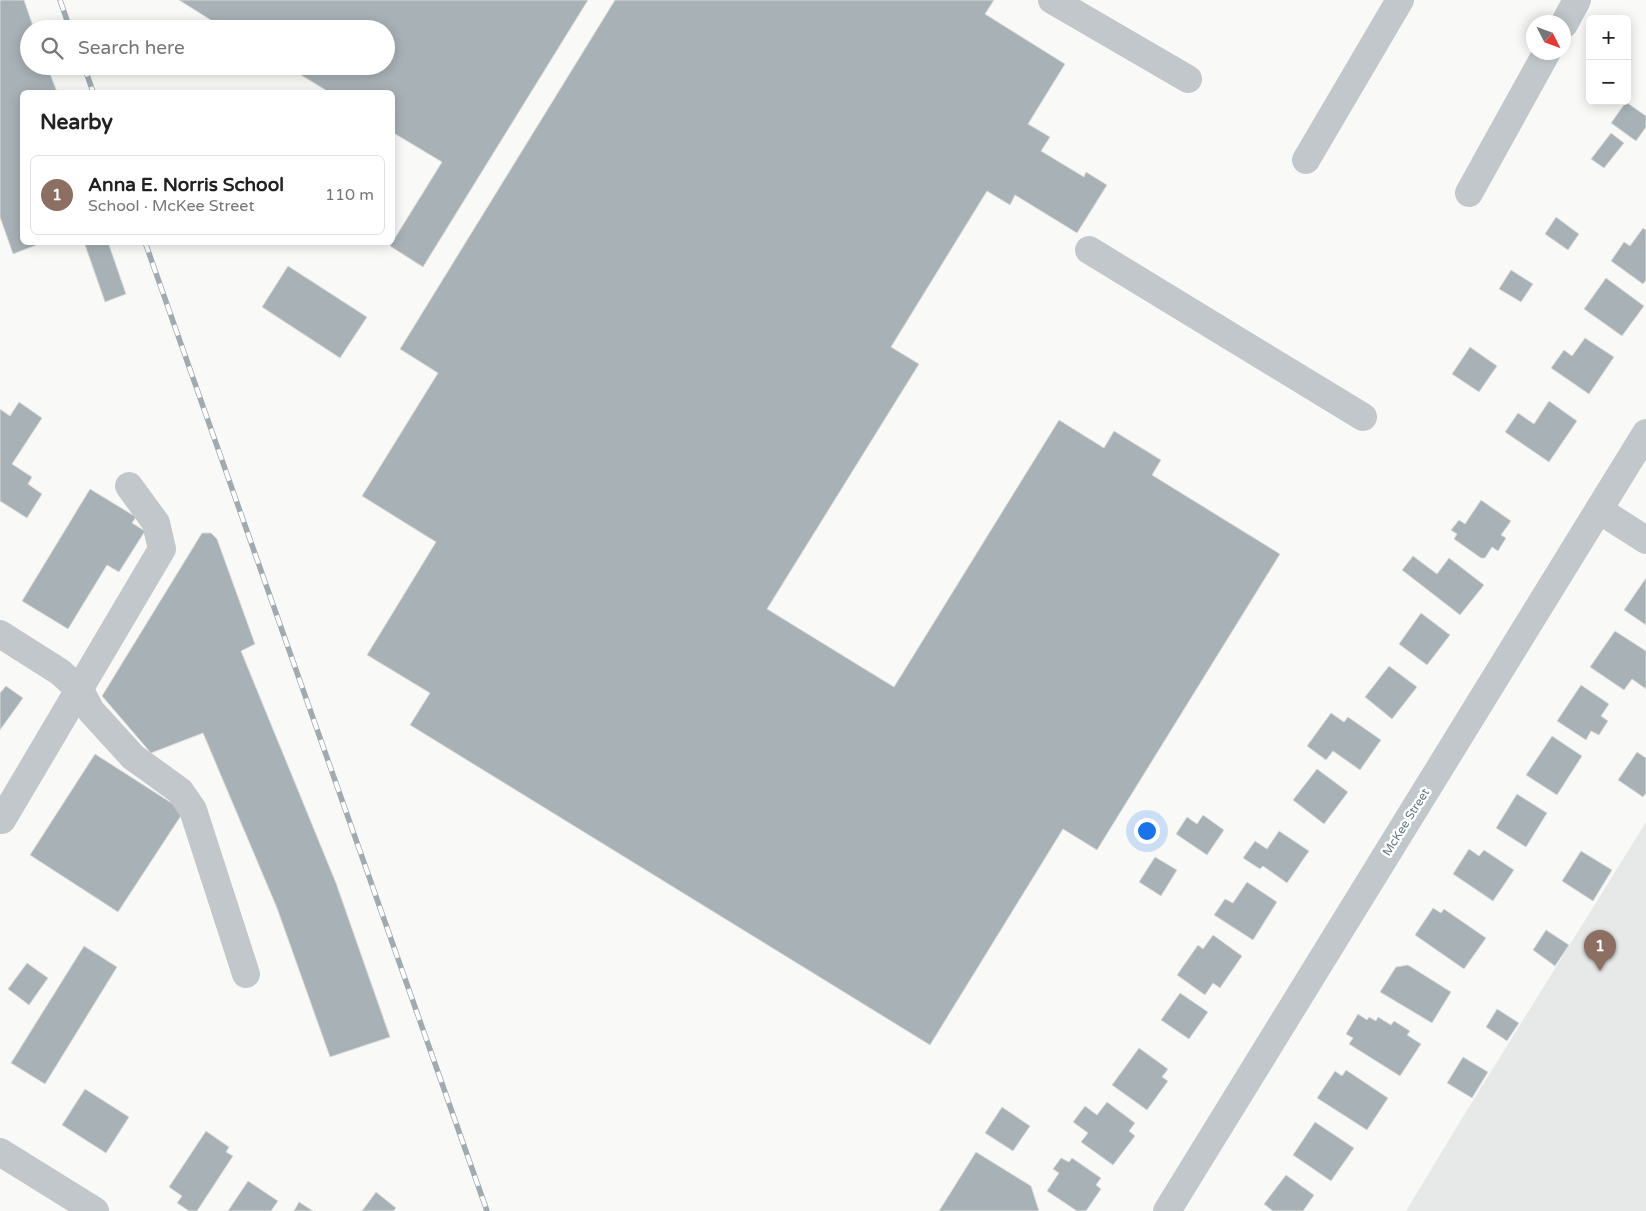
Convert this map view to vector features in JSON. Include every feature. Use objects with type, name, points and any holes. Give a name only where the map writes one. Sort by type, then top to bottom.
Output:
[{"type":"street","points":[[1052,0],[1188,79]]},
{"type":"street","points":[[1306,160],[1400,0]]},
{"type":"street","points":[[1569,15],[1577,0]]},
{"type":"street","points":[[1469,193],[1543,60]]},
{"type":"street","points":[[1090,250],[1363,417]]},
{"type":"street","name":"McKee Street","points":[[1167,1211],[1646,433]]},
{"type":"street","points":[[2,820],[162,549],[156,523],[129,486]]},
{"type":"street","points":[[1599,510],[1646,540]]},
{"type":"street","points":[[0,634],[60,672],[80,690],[91,711],[132,757],[180,791],[193,810],[246,974]]},
{"type":"street","points":[[0,1152],[94,1211]]},
{"type":"shaded area","points":[[1646,822],[1646,1211],[1406,1211],[1461,1120]]},
{"type":"building","points":[[0,0],[24,0],[31,20],[20,20],[20,75],[50,75],[56,90],[20,90],[20,245],[36,245],[13,254],[0,217]]},
{"type":"building","points":[[179,0],[588,0],[423,267],[390,246],[395,245],[395,238],[442,162],[395,134],[395,90],[326,90],[301,75],[395,75],[395,20],[211,20]]},
{"type":"building","points":[[615,0],[994,0],[985,14],[1065,64],[1028,124],[1050,137],[1041,151],[1084,177],[1086,172],[1107,185],[1077,233],[1015,195],[1010,205],[987,191],[891,347],[919,364],[767,609],[894,687],[1059,420],[1104,448],[1114,431],[1161,460],[1152,475],[1280,554],[1097,850],[1063,829],[930,1045],[410,725],[430,693],[367,655],[436,542],[362,496],[438,373],[400,349]]},
{"type":"building","points":[[1624,105],[1630,105],[1646,116],[1646,127],[1636,141],[1611,123]]},
{"type":"building","points":[[1611,133],[1624,143],[1604,168],[1591,159]]},
{"type":"building","points":[[1556,217],[1579,234],[1568,250],[1545,234]]},
{"type":"building","points":[[1643,228],[1646,230],[1646,280],[1643,284],[1611,261],[1624,242],[1630,246]]},
{"type":"building","points":[[85,245],[109,245],[126,294],[105,302]]},
{"type":"building","points":[[288,266],[367,317],[340,358],[262,307]]},
{"type":"building","points":[[1511,270],[1533,284],[1521,302],[1499,289]]},
{"type":"building","points":[[1606,278],[1644,306],[1622,336],[1584,309]]},
{"type":"building","points":[[1585,338],[1614,357],[1589,394],[1551,368],[1564,350],[1572,356]]},
{"type":"building","points":[[1470,347],[1497,366],[1479,392],[1452,374]]},
{"type":"building","points":[[1549,401],[1577,421],[1549,462],[1505,432],[1518,413],[1534,424]]},
{"type":"building","points":[[19,402],[42,418],[12,464],[32,477],[28,484],[42,494],[27,518],[0,501],[0,409],[10,416]]},
{"type":"building","points":[[90,489],[136,517],[132,523],[145,531],[119,572],[107,565],[68,629],[22,601]]},
{"type":"building","points":[[1481,500],[1511,521],[1501,535],[1506,538],[1498,551],[1492,547],[1485,558],[1481,558],[1454,539],[1457,534],[1451,530],[1459,520],[1465,524]]},
{"type":"building","points":[[202,533],[211,533],[217,539],[255,644],[241,651],[336,883],[390,1037],[330,1057],[277,908],[203,733],[151,753],[102,696]]},
{"type":"building","points":[[1413,556],[1437,574],[1449,558],[1484,585],[1460,615],[1402,570]]},
{"type":"building","points":[[1646,578],[1646,625],[1624,610]]},
{"type":"building","points":[[1421,613],[1450,635],[1427,665],[1399,644]]},
{"type":"building","points":[[1615,631],[1646,651],[1646,689],[1632,679],[1624,690],[1590,667]]},
{"type":"building","points":[[1389,666],[1417,687],[1392,719],[1365,697]]},
{"type":"building","points":[[1581,685],[1609,704],[1601,716],[1608,721],[1599,735],[1591,731],[1586,740],[1557,721]]},
{"type":"building","points":[[6,686],[23,698],[0,730],[0,693]]},
{"type":"building","points":[[1331,713],[1344,722],[1348,717],[1381,740],[1360,770],[1333,751],[1326,760],[1307,746]]},
{"type":"building","points":[[1552,736],[1582,756],[1557,795],[1526,775]]},
{"type":"building","points":[[1637,752],[1646,758],[1646,793],[1643,797],[1618,780]]},
{"type":"building","points":[[95,754],[184,811],[118,912],[30,855]]},
{"type":"building","points":[[1317,769],[1348,792],[1324,824],[1293,800]]},
{"type":"building","points":[[1517,794],[1547,813],[1526,847],[1496,828]]},
{"type":"building","points":[[1203,815],[1224,830],[1207,855],[1176,834],[1187,817],[1197,824]]},
{"type":"building","points":[[1279,831],[1309,851],[1287,883],[1263,866],[1260,869],[1243,858],[1255,841],[1267,849]]},
{"type":"building","points":[[1469,849],[1479,856],[1484,850],[1514,870],[1493,901],[1453,874]]},
{"type":"building","points":[[1581,851],[1612,870],[1593,901],[1562,881]]},
{"type":"building","points":[[1155,857],[1177,870],[1161,896],[1139,882]]},
{"type":"building","points":[[1247,882],[1277,902],[1253,940],[1214,915],[1225,899],[1233,903]]},
{"type":"building","points":[[1433,908],[1441,913],[1444,909],[1486,938],[1464,969],[1415,935]]},
{"type":"building","points":[[1546,930],[1569,945],[1555,966],[1533,950]]},
{"type":"building","points":[[1213,935],[1242,956],[1220,988],[1213,983],[1205,995],[1177,975],[1198,945],[1203,949]]},
{"type":"building","points":[[84,946],[117,967],[45,1084],[11,1063]]},
{"type":"building","points":[[27,963],[48,978],[29,1005],[8,989]]},
{"type":"building","points":[[1408,965],[1451,992],[1432,1023],[1380,992],[1396,967]]},
{"type":"building","points":[[1180,993],[1208,1012],[1189,1039],[1161,1020]]},
{"type":"building","points":[[1497,1009],[1519,1023],[1507,1041],[1486,1027]]},
{"type":"building","points":[[1358,1014],[1367,1020],[1369,1017],[1376,1021],[1378,1017],[1391,1025],[1394,1021],[1410,1031],[1407,1035],[1421,1044],[1400,1076],[1349,1044],[1353,1038],[1346,1034]]},
{"type":"building","points":[[1139,1048],[1168,1069],[1162,1077],[1168,1081],[1147,1110],[1112,1085]]},
{"type":"building","points":[[1463,1057],[1488,1072],[1472,1098],[1447,1083]]},
{"type":"building","points":[[1346,1070],[1388,1098],[1367,1130],[1317,1098],[1335,1071],[1342,1076]]},
{"type":"building","points":[[85,1089],[129,1117],[106,1153],[62,1125]]},
{"type":"building","points":[[1107,1102],[1135,1123],[1129,1131],[1135,1136],[1113,1165],[1081,1142],[1088,1133],[1073,1122],[1085,1106],[1097,1115]]},
{"type":"building","points":[[1002,1107],[1030,1126],[1013,1151],[985,1133]]},
{"type":"building","points":[[1315,1122],[1354,1148],[1331,1181],[1293,1155]]},
{"type":"building","points":[[206,1131],[229,1147],[226,1152],[233,1156],[197,1211],[189,1211],[177,1203],[182,1196],[169,1187]]},
{"type":"building","points":[[976,1152],[1031,1186],[1039,1211],[939,1211]]},
{"type":"building","points":[[1061,1158],[1069,1162],[1072,1158],[1101,1178],[1096,1185],[1101,1189],[1086,1211],[1077,1211],[1047,1191],[1059,1173],[1053,1169]]},
{"type":"building","points":[[1286,1175],[1314,1195],[1303,1211],[1273,1211],[1264,1204]]},
{"type":"building","points":[[248,1181],[278,1201],[271,1211],[228,1211]]},
{"type":"building","points":[[376,1192],[396,1208],[393,1211],[362,1211]]},
{"type":"building","points":[[299,1202],[313,1211],[294,1211]]},
{"type":"railway","points":[[60,0],[67,20]]},
{"type":"railway","points":[[87,75],[92,90]]},
{"type":"railway","points":[[146,245],[487,1211]]},
{"type":"place","name":"Anna E. Norris School","points":[[1600,971]]}]
